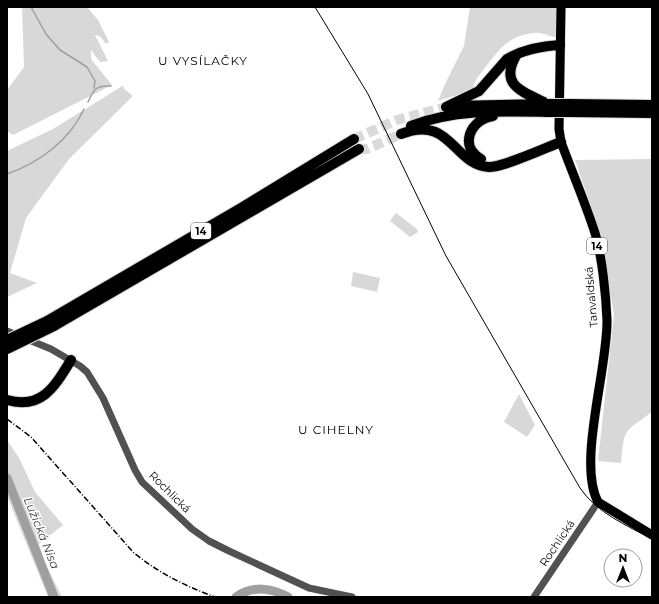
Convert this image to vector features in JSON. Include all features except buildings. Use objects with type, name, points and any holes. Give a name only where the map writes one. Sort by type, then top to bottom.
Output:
[{"type":"highway","points":[[545,109],[488,104],[446,107],[479,91],[507,59],[537,47],[560,45]]},
{"type":"highway","points":[[517,54],[510,70],[512,81],[519,90],[545,109]]},
{"type":"highway","points":[[561,142],[491,167],[479,164],[460,152],[440,134],[433,131],[417,129],[400,132],[436,118],[468,113],[652,105]]},
{"type":"highway","points":[[568,108],[652,113]]},
{"type":"highway","points":[[500,164],[480,159],[471,151],[469,138],[473,127],[488,117],[545,109]]},
{"type":"highway","name":"14","points":[[7,349],[24,342],[354,139]]},
{"type":"highway","name":"14","points":[[7,340],[51,324],[359,149]]},
{"type":"highway","points":[[7,354],[24,342]]},
{"type":"highway","points":[[7,400],[23,402],[38,399],[44,396],[56,383],[71,360]]},
{"type":"main road","name":"Tanvaldská","points":[[561,7],[558,114],[561,142],[595,234],[606,313],[605,356],[592,442],[590,472],[592,487],[598,502]]},
{"type":"main road","points":[[598,502],[652,535]]},
{"type":"street","name":"Rochlická","points":[[7,331],[51,349],[71,360],[87,372],[97,386],[135,470],[142,482],[192,529],[209,541],[309,588],[352,597]]},
{"type":"street","name":"Rochlická","points":[[534,597],[598,502]]},
{"type":"shaded area","points":[[22,7],[87,7],[98,20],[109,42],[106,44],[100,36],[95,35],[108,61],[100,62],[91,50],[91,59],[112,85],[13,135],[7,131],[7,90],[24,67]]},
{"type":"shaded area","points":[[470,7],[558,7],[556,37],[535,33],[526,34],[511,40],[494,56],[477,78],[473,88],[463,93],[438,101],[464,46]]},
{"type":"shaded area","points":[[124,85],[123,88],[133,96],[69,159],[26,218],[10,273],[37,283],[7,297],[7,151],[53,129]]},
{"type":"shaded area","points":[[652,159],[652,412],[636,423],[627,432],[623,443],[621,463],[598,461],[614,315],[600,233],[575,160]]},
{"type":"shaded area","points":[[396,213],[417,229],[418,232],[410,237],[390,221]]},
{"type":"shaded area","points":[[353,272],[380,278],[377,292],[351,286]]},
{"type":"shaded area","points":[[519,394],[535,425],[527,437],[504,422]]},
{"type":"shaded area","points":[[7,440],[19,458],[35,492],[63,525],[39,544],[45,563],[62,597],[48,597],[7,496]]},
{"type":"waterway","points":[[31,7],[46,34],[60,50],[87,67],[95,81],[94,88]]},
{"type":"waterway","points":[[88,102],[96,89],[102,86],[111,86]]},
{"type":"waterway","points":[[7,174],[31,164],[52,149],[71,131],[84,109]]},
{"type":"waterway","name":"Lužická Nisa","points":[[7,478],[54,597]]},
{"type":"waterway","name":"Lužická Nisa","points":[[236,597],[242,593],[255,589],[269,590],[288,597]]},
{"type":"tunnel","points":[[354,139],[397,120],[446,107]]},
{"type":"tunnel","points":[[359,149],[367,149],[401,134]]},
{"type":"tram line","points":[[315,7],[368,94],[446,256],[580,488],[587,497],[603,511],[652,539]]},
{"type":"railway","points":[[7,419],[31,437],[134,553],[153,567],[173,578],[215,597]]},
{"type":"district","name":"U VYSÍLAČKY","points":[[203,60]]},
{"type":"district","name":"U CIHELNY","points":[[336,429]]}]
